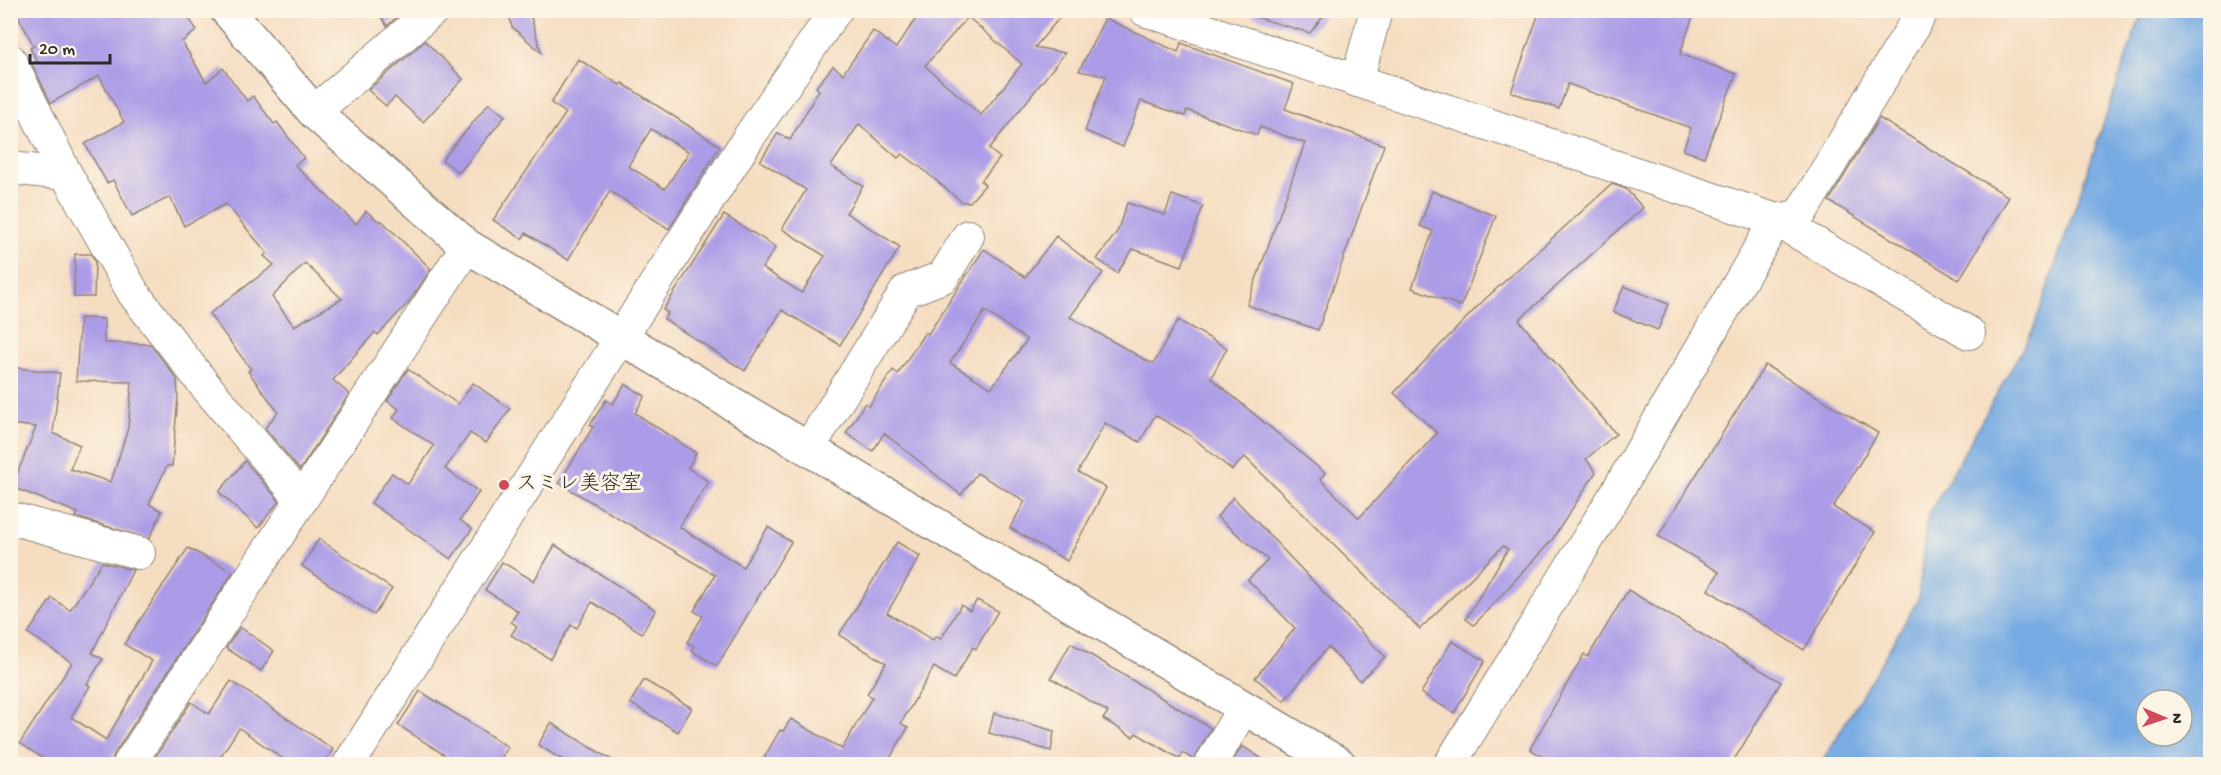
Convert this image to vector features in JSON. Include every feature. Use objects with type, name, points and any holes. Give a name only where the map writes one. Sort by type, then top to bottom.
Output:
[{"type":"street","points":[[227,10],[314,112],[467,246],[1339,765]]},
{"type":"street","points":[[314,112],[434,10]]},
{"type":"street","points":[[349,765],[749,137],[836,10]]},
{"type":"street","points":[[1146,10],[1776,220],[1969,333]]},
{"type":"street","points":[[1357,81],[1376,10]]},
{"type":"street","points":[[1450,765],[1618,490],[1776,220],[1799,216],[1923,10]]},
{"type":"street","points":[[10,60],[66,174],[134,294],[203,382],[301,499]]},
{"type":"street","points":[[10,168],[66,174]]},
{"type":"street","points":[[808,449],[906,291],[942,277],[968,236]]},
{"type":"street","points":[[129,765],[467,246]]},
{"type":"street","points":[[10,518],[139,553]]},
{"type":"street","points":[[1211,765],[1243,708]]},
{"type":"water","points":[[2142,11],[2210,11],[2210,764],[1821,764],[1918,600],[1927,518],[2033,330]]},
{"type":"building","points":[[15,10],[183,10],[197,30],[182,42],[206,82],[223,68],[247,101],[253,96],[274,124],[277,122],[304,158],[295,165],[356,224],[366,211],[380,222],[381,220],[431,269],[408,303],[378,335],[375,332],[333,380],[349,394],[300,470],[265,428],[278,412],[248,371],[251,369],[209,314],[274,265],[264,256],[267,253],[226,204],[184,226],[170,197],[132,216],[113,180],[107,183],[85,144],[124,122],[99,76],[51,103],[32,64],[37,61],[30,48],[34,46]],"holes":[[[305,263],[342,299],[294,326],[272,297]]]},
{"type":"building","points":[[377,10],[392,10],[398,16],[387,26]]},
{"type":"building","points":[[508,10],[529,10],[541,52],[512,27]]},
{"type":"building","points":[[922,10],[1066,10],[1035,47],[1065,53],[989,149],[1000,158],[981,181],[985,185],[970,202],[962,202],[902,154],[898,158],[859,124],[831,166],[863,186],[846,213],[900,247],[840,345],[782,310],[745,371],[664,319],[668,313],[663,310],[724,215],[776,247],[762,268],[802,293],[825,256],[782,229],[806,190],[760,161],[778,133],[790,140],[819,90],[816,87],[833,66],[843,74],[873,31],[896,48]],"holes":[[[968,17],[1022,64],[981,115],[925,66]]]},
{"type":"building","points":[[1253,10],[1328,10],[1310,33],[1252,16]]},
{"type":"building","points":[[1540,10],[1695,10],[1680,54],[1736,74],[1704,157],[1683,150],[1691,128],[1568,84],[1559,109],[1511,92]]},
{"type":"building","points":[[1105,18],[1178,52],[1181,43],[1294,84],[1285,109],[1384,145],[1318,330],[1247,305],[1305,143],[1260,127],[1257,135],[1187,110],[1185,116],[1141,101],[1123,147],[1085,131],[1106,76],[1079,71]]},
{"type":"building","points":[[425,41],[463,79],[423,122],[395,97],[386,106],[368,90]]},
{"type":"building","points":[[578,59],[620,85],[622,83],[720,146],[669,229],[610,191],[568,260],[526,233],[522,239],[493,220],[566,113],[551,103]],"holes":[[[651,129],[689,152],[665,189],[628,166]]]},
{"type":"building","points":[[489,103],[505,116],[459,173],[442,160]]},
{"type":"building","points":[[1879,118],[2009,197],[1959,280],[1829,201]]},
{"type":"building","points":[[1612,184],[1626,189],[1643,208],[1519,320],[1616,434],[1586,459],[1596,472],[1552,540],[1474,625],[1466,619],[1508,549],[1503,546],[1420,629],[1245,457],[1232,470],[1191,436],[1155,415],[1140,442],[1105,423],[1078,472],[1106,488],[1067,561],[1010,528],[1025,501],[977,473],[961,495],[884,433],[873,451],[846,433],[865,403],[869,406],[893,370],[898,374],[925,332],[928,334],[984,249],[1025,277],[1056,236],[1103,273],[1070,317],[1154,363],[1178,320],[1227,348],[1211,378],[1325,473],[1320,479],[1359,518],[1437,433],[1394,393],[1484,300]],"holes":[[[985,311],[1027,340],[991,388],[950,363]]]},
{"type":"building","points":[[1432,191],[1496,216],[1461,306],[1412,288],[1433,231],[1420,226]]},
{"type":"building","points":[[1172,195],[1203,206],[1182,266],[1133,249],[1117,273],[1097,259],[1117,232],[1127,203],[1165,215]]},
{"type":"building","points":[[75,254],[91,254],[95,261],[94,297],[74,297]]},
{"type":"building","points":[[1624,286],[1668,304],[1658,330],[1613,312]]},
{"type":"building","points":[[80,318],[104,319],[104,343],[150,344],[177,379],[178,396],[172,466],[167,466],[149,504],[162,511],[149,539],[76,517],[78,513],[12,487],[36,427],[10,424],[10,367],[60,373],[53,433],[80,445],[70,469],[111,482],[128,428],[132,382],[76,381]]},
{"type":"building","points":[[1765,365],[1878,433],[1833,507],[1875,532],[1804,650],[1708,590],[1719,572],[1658,536]]},
{"type":"building","points":[[408,369],[458,404],[473,383],[510,409],[486,443],[470,433],[445,469],[479,492],[460,520],[472,529],[451,559],[371,503],[392,473],[408,484],[434,446],[393,418],[399,409],[387,401]]},
{"type":"building","points":[[625,384],[645,396],[635,413],[696,453],[688,468],[709,482],[679,527],[743,567],[768,527],[791,542],[717,666],[692,651],[694,646],[687,642],[703,616],[694,611],[715,575],[559,483],[593,427],[590,425],[606,400],[613,404]]},
{"type":"building","points":[[245,461],[279,501],[258,528],[219,492]]},
{"type":"building","points":[[1233,497],[1385,657],[1360,681],[1328,647],[1284,701],[1255,678],[1295,628],[1248,580],[1268,560],[1217,517]]},
{"type":"building","points":[[319,539],[392,589],[374,615],[302,566]]},
{"type":"building","points":[[897,542],[920,556],[887,613],[933,640],[936,636],[941,639],[961,605],[970,611],[977,600],[998,611],[976,649],[973,647],[954,679],[934,667],[901,723],[908,728],[886,765],[760,765],[780,730],[783,731],[791,719],[842,749],[872,697],[867,694],[886,663],[839,635]]},
{"type":"building","points":[[555,545],[656,610],[642,633],[592,602],[577,628],[571,625],[550,659],[511,635],[517,626],[511,622],[518,611],[485,590],[502,562],[534,581]]},
{"type":"building","points":[[188,548],[233,572],[114,754],[111,765],[53,765],[20,743],[72,663],[28,633],[52,598],[70,610],[102,562],[133,570],[92,653],[103,659],[87,684],[90,686],[71,717],[106,740],[152,661],[124,644]]},
{"type":"building","points":[[1628,590],[1781,682],[1731,765],[1556,765],[1530,749],[1584,654],[1588,657]]},
{"type":"building","points":[[240,627],[274,651],[261,671],[226,648]]},
{"type":"building","points":[[1452,641],[1485,661],[1454,713],[1421,693]]},
{"type":"building","points":[[1071,643],[1211,728],[1194,760],[1183,753],[1180,759],[1136,733],[1133,737],[1103,719],[1108,712],[1051,678]]},
{"type":"building","points":[[644,680],[692,708],[678,732],[630,703]]},
{"type":"building","points":[[231,681],[333,749],[323,765],[292,765],[239,728],[215,765],[150,765],[191,702],[209,714]]},
{"type":"building","points":[[420,691],[508,747],[497,765],[460,765],[398,725]]},
{"type":"building","points":[[994,713],[1054,731],[1051,751],[989,733]]},
{"type":"building","points":[[551,723],[620,765],[571,765],[538,745]]},
{"type":"building","points":[[1242,746],[1272,765],[1231,765]]},
{"type":"place","name":"スミレ美容室","points":[[504,485]]}]
